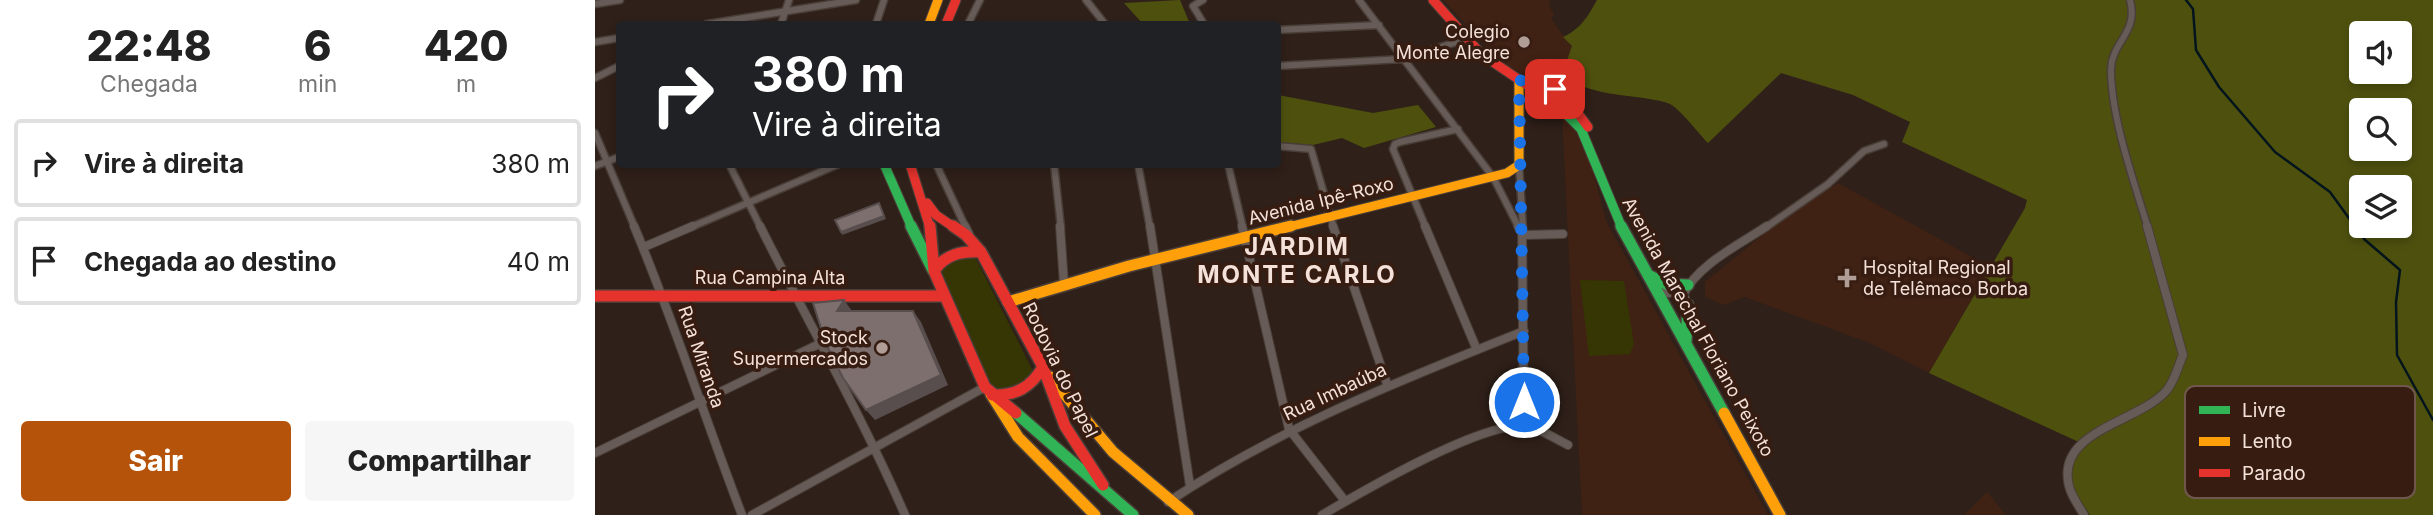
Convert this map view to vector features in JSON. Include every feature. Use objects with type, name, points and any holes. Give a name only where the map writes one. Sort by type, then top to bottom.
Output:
[{"type":"main road","points":[[930,21],[938,0]]},
{"type":"main road","points":[[947,21],[956,0]]},
{"type":"main road","points":[[1433,0],[1466,39],[1494,65],[1548,97],[1569,100]]},
{"type":"main road","points":[[1519,80],[1519,165]]},
{"type":"main road","name":"Avenida Marechal Floriano Peixoto","points":[[1593,153],[1590,130],[1569,100],[1568,94],[1558,90],[1550,93],[1548,97],[1575,120],[1593,153],[1614,214],[1780,515]]},
{"type":"main road","name":"Avenida Ipê-Roxo","points":[[1007,302],[1156,259],[1493,177],[1507,173],[1519,165]]},
{"type":"main road","points":[[886,168],[903,211],[934,271]]},
{"type":"main road","name":"Rodovia do Papel","points":[[912,168],[932,232],[934,271],[988,391],[1133,515]]},
{"type":"main road","name":"Rodovia do Papel","points":[[922,195],[936,215],[961,230],[981,252],[1043,368],[1065,426],[1112,499]]},
{"type":"main road","points":[[934,271],[939,262],[947,257],[962,252],[981,252]]},
{"type":"main road","points":[[1646,274],[1666,284],[1688,285]]},
{"type":"main road","name":"Rua Campina Alta","points":[[595,296],[945,296]]},
{"type":"main road","points":[[1686,300],[1686,344]]},
{"type":"main road","points":[[988,391],[1002,397],[1017,393],[1033,383],[1043,368],[1075,414],[1117,459],[1168,502],[1188,515]]},
{"type":"main road","points":[[988,391],[1018,437],[1095,515]]},
{"type":"street","points":[[595,11],[598,2],[620,0]]},
{"type":"street","points":[[782,21],[789,0]]},
{"type":"street","points":[[725,21],[856,0]]},
{"type":"street","points":[[877,21],[884,0]]},
{"type":"street","points":[[970,21],[980,0]]},
{"type":"street","points":[[1086,0],[1103,21]]},
{"type":"street","points":[[1359,0],[1493,177],[1523,234]]},
{"type":"street","points":[[2084,515],[2067,486],[2066,462],[2080,442],[2127,419],[2166,392],[2183,355],[2118,113],[2110,70],[2134,22],[2130,0]]},
{"type":"street","points":[[1199,1],[1193,6],[1202,21]]},
{"type":"street","points":[[1281,30],[1379,24]]},
{"type":"street","points":[[595,42],[616,38]]},
{"type":"street","points":[[1281,66],[1403,59],[1466,39]]},
{"type":"street","points":[[595,78],[616,68]]},
{"type":"street","points":[[1458,128],[1400,142],[1395,144],[1393,149],[1477,350]]},
{"type":"street","name":"Rua Miranda","points":[[595,134],[663,295],[699,402],[742,515]]},
{"type":"street","points":[[1675,321],[1686,300],[1688,285],[1702,271],[1828,184],[1864,151],[1884,144]]},
{"type":"street","points":[[1281,146],[1311,149],[1387,384]]},
{"type":"street","points":[[595,166],[616,158]]},
{"type":"street","points":[[1519,165],[1523,234],[1524,426]]},
{"type":"street","points":[[731,168],[819,344],[875,446],[905,515]]},
{"type":"street","points":[[644,247],[830,168]]},
{"type":"street","points":[[938,168],[963,224],[981,252]]},
{"type":"street","points":[[1055,168],[1064,284]]},
{"type":"street","points":[[1139,168],[1156,259],[1190,486]]},
{"type":"street","points":[[1229,168],[1289,429],[1345,501]]},
{"type":"street","points":[[1523,234],[1563,234]]},
{"type":"street","points":[[1658,293],[1686,300]]},
{"type":"street","name":"Rua Imbaúba","points":[[1168,502],[1190,486],[1289,429],[1387,384],[1524,331]]},
{"type":"street","points":[[595,453],[819,344]]},
{"type":"street","points":[[751,515],[875,446],[988,391]]},
{"type":"street","points":[[1322,515],[1345,501],[1453,449],[1499,431],[1524,426],[1568,445]]},
{"type":"shaded area","points":[[1180,0],[1189,21],[1140,21],[1124,3]]},
{"type":"shaded area","name":"Colegio Monte Alegre","points":[[1443,0],[1549,0],[1554,13],[1551,19],[1572,47],[1561,78],[1547,72],[1535,81],[1502,63]]},
{"type":"shaded area","points":[[1597,0],[2433,0],[2433,515],[2090,515],[2073,489],[2069,462],[2083,444],[1929,373],[2025,208],[2027,200],[1902,142],[1910,122],[1853,95],[1781,73],[1708,143],[1670,104],[1611,94],[1582,86],[1571,79],[1564,69],[1572,46],[1563,37],[1579,26]]},
{"type":"shaded area","points":[[1281,96],[1373,113],[1418,105],[1436,127],[1364,148],[1342,138],[1313,145],[1281,142]]},
{"type":"shaded area","points":[[1562,114],[1577,128],[1593,171],[1606,221],[1768,515],[1582,515]]},
{"type":"shaded area","name":"Hospital Regional de Telêmaco Borba","points":[[1838,183],[1990,267],[1929,373],[1870,343],[1745,297],[1723,305],[1705,296],[1705,282],[1776,224]]},
{"type":"shaded area","points":[[969,256],[976,259],[1034,373],[1028,382],[995,395],[939,273],[952,262]]},
{"type":"shaded area","points":[[1580,280],[1624,281],[1634,344],[1630,354],[1589,356]]},
{"type":"shaded area","points":[[1987,492],[2006,515],[1964,515]]},
{"type":"building","points":[[879,203],[884,216],[841,232],[835,220]]},
{"type":"building","name":"Stock Supermercados","points":[[844,300],[837,311],[913,311],[941,375],[866,410],[843,378],[826,344],[813,303]]},
{"type":"waterway","points":[[2186,0],[2193,9],[2196,50],[2219,87],[2275,152],[2330,192],[2364,239],[2400,270],[2396,302],[2397,355],[2414,386]]},
{"type":"waterway","points":[[2415,388],[2433,420]]},
{"type":"traffic: fast","points":[[1556,104],[1581,129],[1593,153],[1614,214],[1724,413]]},
{"type":"traffic: fast","points":[[886,168],[903,211],[933,270]]},
{"type":"traffic: fast","points":[[1648,275],[1666,284],[1688,285]]},
{"type":"traffic: fast","points":[[1686,341],[1688,305]]},
{"type":"traffic: fast","points":[[1016,413],[1133,515]]},
{"type":"traffic: slow","points":[[930,21],[938,0]]},
{"type":"traffic: slow","points":[[1008,302],[1129,266],[1507,173],[1519,165],[1519,80]]},
{"type":"traffic: slow","points":[[1561,91],[1568,94],[1567,102],[1556,104],[1549,100],[1550,93],[1561,91]]},
{"type":"traffic: slow","points":[[1050,377],[1080,416],[1113,452],[1149,485],[1188,515]]},
{"type":"traffic: slow","points":[[991,394],[1018,437],[1095,515]]},
{"type":"traffic: slow","points":[[1724,413],[1780,515]]},
{"type":"traffic: jam","points":[[947,21],[956,0]]},
{"type":"traffic: jam","points":[[1433,0],[1481,54],[1549,100]]},
{"type":"traffic: jam","points":[[1568,100],[1588,127]]},
{"type":"traffic: jam","points":[[911,168],[930,222],[934,271],[985,387],[1016,413]]},
{"type":"traffic: jam","points":[[927,203],[936,215],[966,235],[981,252],[1043,367],[1065,426],[1103,485]]},
{"type":"traffic: jam","points":[[934,271],[943,260],[954,254],[981,252]]},
{"type":"traffic: jam","points":[[595,296],[945,296]]},
{"type":"traffic: jam","points":[[992,395],[1009,395],[1022,390],[1034,380],[1043,367]]},
{"type":"place","name":"Colegio Monte Alegre","points":[[1524,42]]},
{"type":"place","name":"Hospital Regional de Telêmaco Borba","points":[[1847,278]]},
{"type":"place","name":"Stock Supermercados","points":[[882,348]]},
{"type":"district","name":"JARDIM MONTE CARLO","points":[[1297,261]]},
{"type":"route","points":[[1524,402],[1519,80],[1555,89]]}]
